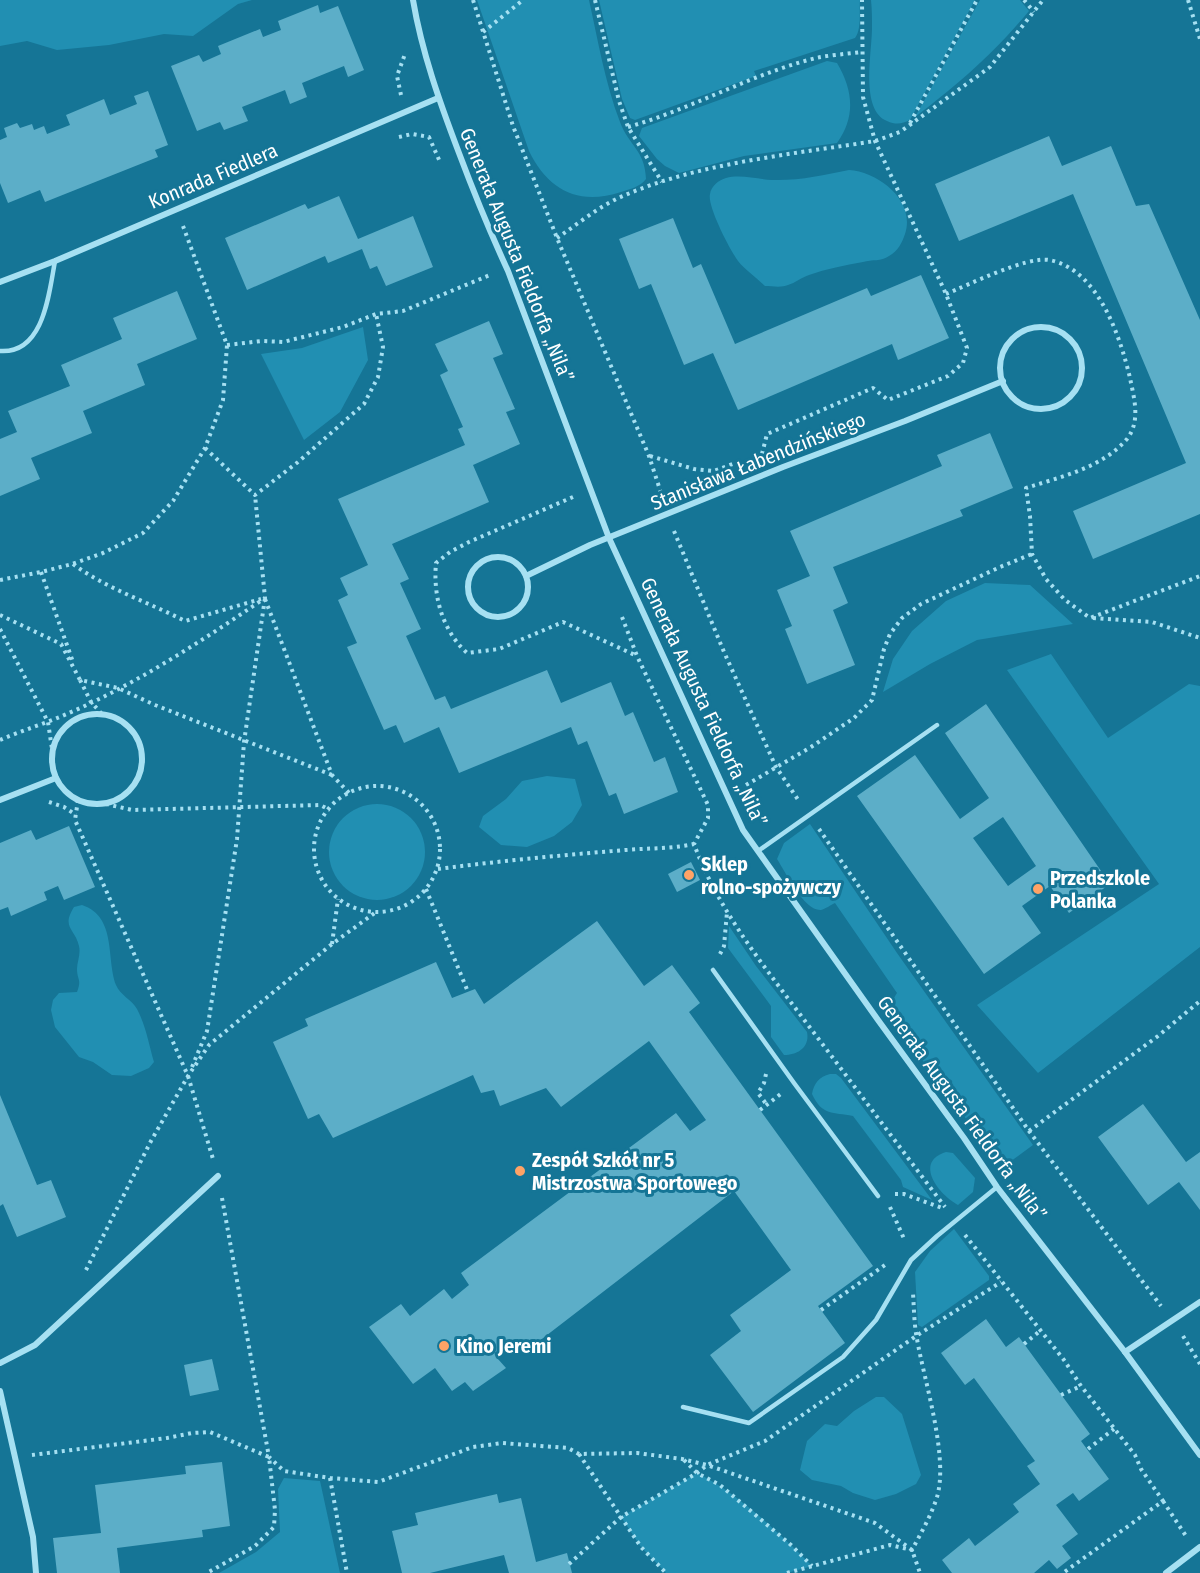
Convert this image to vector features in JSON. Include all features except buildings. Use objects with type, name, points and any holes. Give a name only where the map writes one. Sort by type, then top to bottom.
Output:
[{"type":"street","name":"Generała Augusta Fieldorfa „Nila”","points":[[413,0],[417,27],[438,98],[489,231],[508,271],[609,538],[743,830],[997,1187],[1125,1352],[1200,1455]]},
{"type":"street","name":"Konrada Fiedlera","points":[[0,282],[55,261],[438,98]]},
{"type":"street","points":[[1039,326],[1062,333],[1073,342],[1079,354],[1082,369],[1074,392],[1064,402],[1050,407],[1036,408],[1018,402],[1007,392],[1003,381],[1000,372],[1004,349],[1013,338],[1025,330],[1039,326]]},
{"type":"street","name":"Stanisława Łabendzińskiego","points":[[526,576],[590,545],[783,467],[905,422],[1003,381]]},
{"type":"street","points":[[490,558],[512,561],[526,576],[527,596],[514,613],[505,617],[485,615],[476,609],[469,596],[470,576],[481,562],[490,558]]},
{"type":"street","points":[[101,713],[120,719],[132,729],[143,754],[142,767],[135,784],[121,798],[106,804],[90,804],[78,800],[65,791],[56,778],[52,765],[52,749],[58,735],[68,723],[82,716],[101,713]]},
{"type":"street","points":[[0,800],[56,778]]},
{"type":"street","points":[[0,1362],[35,1346],[218,1176]]},
{"type":"street","points":[[1125,1352],[1200,1302]]},
{"type":"street","points":[[0,1390],[33,1537],[36,1573]]},
{"type":"street","points":[[1166,1573],[1198,1549]]},
{"type":"lane","points":[[0,351],[12,352],[29,342],[42,320],[55,261]]},
{"type":"lane","points":[[758,851],[937,725]]},
{"type":"lane","points":[[713,970],[878,1196]]},
{"type":"lane","points":[[683,1407],[750,1423],[843,1357],[876,1320],[911,1260],[997,1187]]},
{"type":"path","points":[[473,0],[513,126],[557,238],[649,456],[668,515],[724,652],[776,767],[1029,1131],[1172,1321],[1200,1364]]},
{"type":"path","points":[[483,32],[523,0]]},
{"type":"path","points":[[595,0],[619,101],[628,127],[662,182]]},
{"type":"path","points":[[753,457],[763,453],[767,434],[873,388],[888,400],[948,376],[963,363],[966,348],[946,294],[875,141],[863,97],[862,0]]},
{"type":"path","points":[[909,126],[977,0]]},
{"type":"path","points":[[1024,0],[1034,12]]},
{"type":"path","points":[[557,238],[621,197],[695,171],[875,141],[900,132],[990,67],[1043,0]]},
{"type":"path","points":[[1188,0],[1200,39]]},
{"type":"path","points":[[406,52],[397,76],[412,134]]},
{"type":"path","points":[[628,127],[669,114],[757,78],[816,58],[862,52]]},
{"type":"path","points":[[0,580],[72,564],[103,553],[142,533],[173,501],[205,448],[223,400],[227,345],[184,227],[172,211]]},
{"type":"path","points":[[946,294],[1013,266],[1047,259],[1065,265],[1089,285],[1109,315],[1122,344],[1134,398],[1136,422],[1127,438],[1101,459],[1075,472],[1026,488],[1032,554],[1052,586],[1065,600],[1090,618],[1152,622],[1200,638]]},
{"type":"path","points":[[227,345],[262,341],[283,342],[343,327],[376,314],[403,311],[488,276],[508,271]]},
{"type":"path","points":[[255,495],[298,462],[364,404],[378,377],[383,347],[376,314]]},
{"type":"path","points":[[188,1076],[207,1031],[237,839],[244,741],[265,598],[255,495],[205,448]]},
{"type":"path","points":[[649,456],[694,469],[714,471],[744,460]]},
{"type":"path","points":[[574,496],[469,542],[436,562],[434,582],[445,626],[457,644],[467,653],[498,649],[563,622],[637,656]]},
{"type":"path","points":[[746,785],[811,747],[854,718],[872,699],[884,650],[890,634],[902,618],[921,604],[1032,554]]},
{"type":"path","points":[[72,564],[108,587],[153,604],[185,621],[265,598]]},
{"type":"path","points":[[41,572],[80,680]]},
{"type":"path","points":[[1090,618],[1200,576]]},
{"type":"path","points":[[0,740],[48,722],[118,688],[174,657],[265,598]]},
{"type":"path","points":[[265,598],[332,775],[350,794]]},
{"type":"path","points":[[0,615],[61,644],[91,702],[101,713]]},
{"type":"path","points":[[0,629],[48,722],[52,749]]},
{"type":"path","points":[[80,680],[118,688],[332,775]]},
{"type":"path","points":[[381,786],[397,789],[417,801],[433,820],[440,851],[438,869],[426,888],[414,900],[396,909],[376,912],[356,908],[338,899],[324,884],[316,866],[314,846],[318,826],[338,799],[350,794],[364,787],[381,786]]},
{"type":"path","points":[[78,800],[75,820],[188,1076],[218,1176],[268,1457],[275,1510],[274,1527],[255,1546],[207,1573]]},
{"type":"path","points":[[47,802],[64,807],[76,815]]},
{"type":"path","points":[[106,804],[132,810],[320,805],[330,810]]},
{"type":"path","points":[[438,869],[501,861],[676,848],[694,844]]},
{"type":"path","points":[[426,888],[468,992]]},
{"type":"path","points":[[332,944],[338,899]]},
{"type":"path","points":[[724,946],[727,911]]},
{"type":"path","points":[[85,1272],[151,1141],[188,1076],[209,1045],[332,944],[376,912]]},
{"type":"path","points":[[1029,1131],[1158,1036],[1200,1001]]},
{"type":"path","points":[[767,1105],[758,1093],[764,1083],[766,1063],[775,1056]]},
{"type":"path","points":[[760,1110],[773,1100]]},
{"type":"path","points":[[904,1194],[946,1209]]},
{"type":"path","points":[[892,1208],[911,1260],[916,1336],[939,1448],[938,1495],[912,1550]]},
{"type":"path","points":[[821,1310],[885,1265],[895,1265]]},
{"type":"path","points":[[569,1564],[621,1517],[707,1465],[765,1441],[916,1336],[1001,1282]]},
{"type":"path","points":[[1024,1344],[1040,1331]]},
{"type":"path","points":[[1061,1395],[1081,1386]]},
{"type":"path","points":[[1088,1449],[1114,1429]]},
{"type":"path","points":[[15,1458],[210,1432],[268,1457],[284,1471],[378,1482],[473,1447],[502,1443],[568,1448],[579,1454],[641,1547],[666,1573]]},
{"type":"path","points":[[579,1454],[637,1454],[682,1459],[707,1465],[875,1523],[912,1550],[920,1573]]},
{"type":"path","points":[[682,1459],[697,1473],[720,1485],[791,1545],[812,1566]]},
{"type":"path","points":[[330,1478],[346,1573]]},
{"type":"path","points":[[1163,1501],[1198,1549]]},
{"type":"path","points":[[787,1573],[890,1545],[912,1550]]},
{"type":"shaded area","points":[[0,0],[252,0],[238,4],[193,36],[164,34],[109,45],[57,50],[27,41],[0,46]]},
{"type":"shaded area","points":[[477,0],[589,0],[610,92],[620,122],[643,161],[646,179],[644,182],[621,192],[591,197],[566,191],[545,176],[529,151]]},
{"type":"shaded area","points":[[599,0],[860,0],[859,25],[855,38],[754,71],[756,76],[635,120],[630,118],[622,99]]},
{"type":"shaded area","points":[[871,0],[975,0],[910,120],[902,123],[887,121],[879,115],[873,105],[869,80]]},
{"type":"shaded area","points":[[980,0],[1020,0],[1029,11],[975,67],[915,117]]},
{"type":"shaded area","points":[[827,61],[837,63],[849,93],[850,113],[837,143],[744,156],[679,173],[657,159],[639,136],[642,128]]},
{"type":"shaded area","points":[[849,170],[872,176],[883,182],[900,200],[907,222],[902,241],[892,254],[883,259],[822,271],[779,287],[765,286],[744,268],[715,218],[710,194],[716,184],[731,177],[791,180]]},
{"type":"shaded area","points":[[363,327],[368,360],[340,412],[304,440],[261,354],[302,348]]},
{"type":"shaded area","points":[[985,583],[1030,585],[1073,624],[977,640],[883,692],[893,659],[912,631],[946,601]]},
{"type":"shaded area","points":[[1051,654],[1108,738],[1189,684],[1200,686],[1200,947],[1038,1073],[977,1005],[1159,884],[1007,670]]},
{"type":"shaded area","points":[[547,776],[575,779],[582,805],[572,822],[554,836],[527,847],[501,845],[479,827],[483,816],[506,799],[522,781]]},
{"type":"shaded area","points":[[377,804],[395,807],[411,818],[422,834],[425,852],[422,870],[411,886],[395,897],[377,900],[359,897],[343,886],[332,870],[329,852],[332,834],[343,818],[359,807]]},
{"type":"shaded area","points":[[810,824],[897,953],[1033,1145],[1007,1164],[997,1160],[894,1023],[891,1007],[897,993],[835,903],[821,910],[808,904],[796,890],[777,859],[784,843]]},
{"type":"shaded area","points":[[82,905],[93,911],[106,928],[116,985],[137,1009],[143,1022],[154,1062],[149,1068],[131,1076],[112,1075],[93,1062],[79,1057],[55,1027],[51,1010],[53,1000],[59,993],[77,992],[78,988],[79,949],[70,928],[69,919],[74,907]]},
{"type":"shaded area","points":[[729,926],[756,966],[807,1032],[807,1042],[798,1052],[784,1055],[771,1037],[771,1006],[728,948]]},
{"type":"shaded area","points":[[836,1074],[841,1078],[932,1200],[903,1187],[901,1180],[853,1116],[829,1112],[820,1106],[812,1094],[813,1090],[820,1079]]},
{"type":"shaded area","points":[[946,1152],[953,1153],[975,1178],[973,1192],[958,1205],[943,1194],[930,1171],[931,1163],[936,1157]]},
{"type":"shaded area","points":[[954,1229],[989,1276],[989,1280],[922,1327],[918,1325],[915,1272],[930,1251]]},
{"type":"shaded area","points":[[876,1397],[884,1397],[902,1414],[921,1475],[916,1484],[896,1494],[875,1500],[853,1493],[841,1486],[812,1480],[800,1470],[807,1441],[825,1424],[837,1426],[854,1411]]},
{"type":"shaded area","points":[[697,1473],[728,1491],[743,1503],[812,1566],[787,1573],[666,1573],[641,1547],[621,1517]]},
{"type":"shaded area","points":[[284,1478],[320,1481],[340,1573],[219,1573],[256,1552],[280,1532],[278,1489]]},
{"type":"place","name":"Sklep rolno-spożywczy","points":[[689,875]]},
{"type":"place","name":"Przedszkole Polanka","points":[[1038,889]]},
{"type":"place","name":"Zespół Szkół nr 5 Mistrzostwa Sportowego","points":[[520,1171]]},
{"type":"place","name":"Kino Jeremi","points":[[444,1346]]}]
